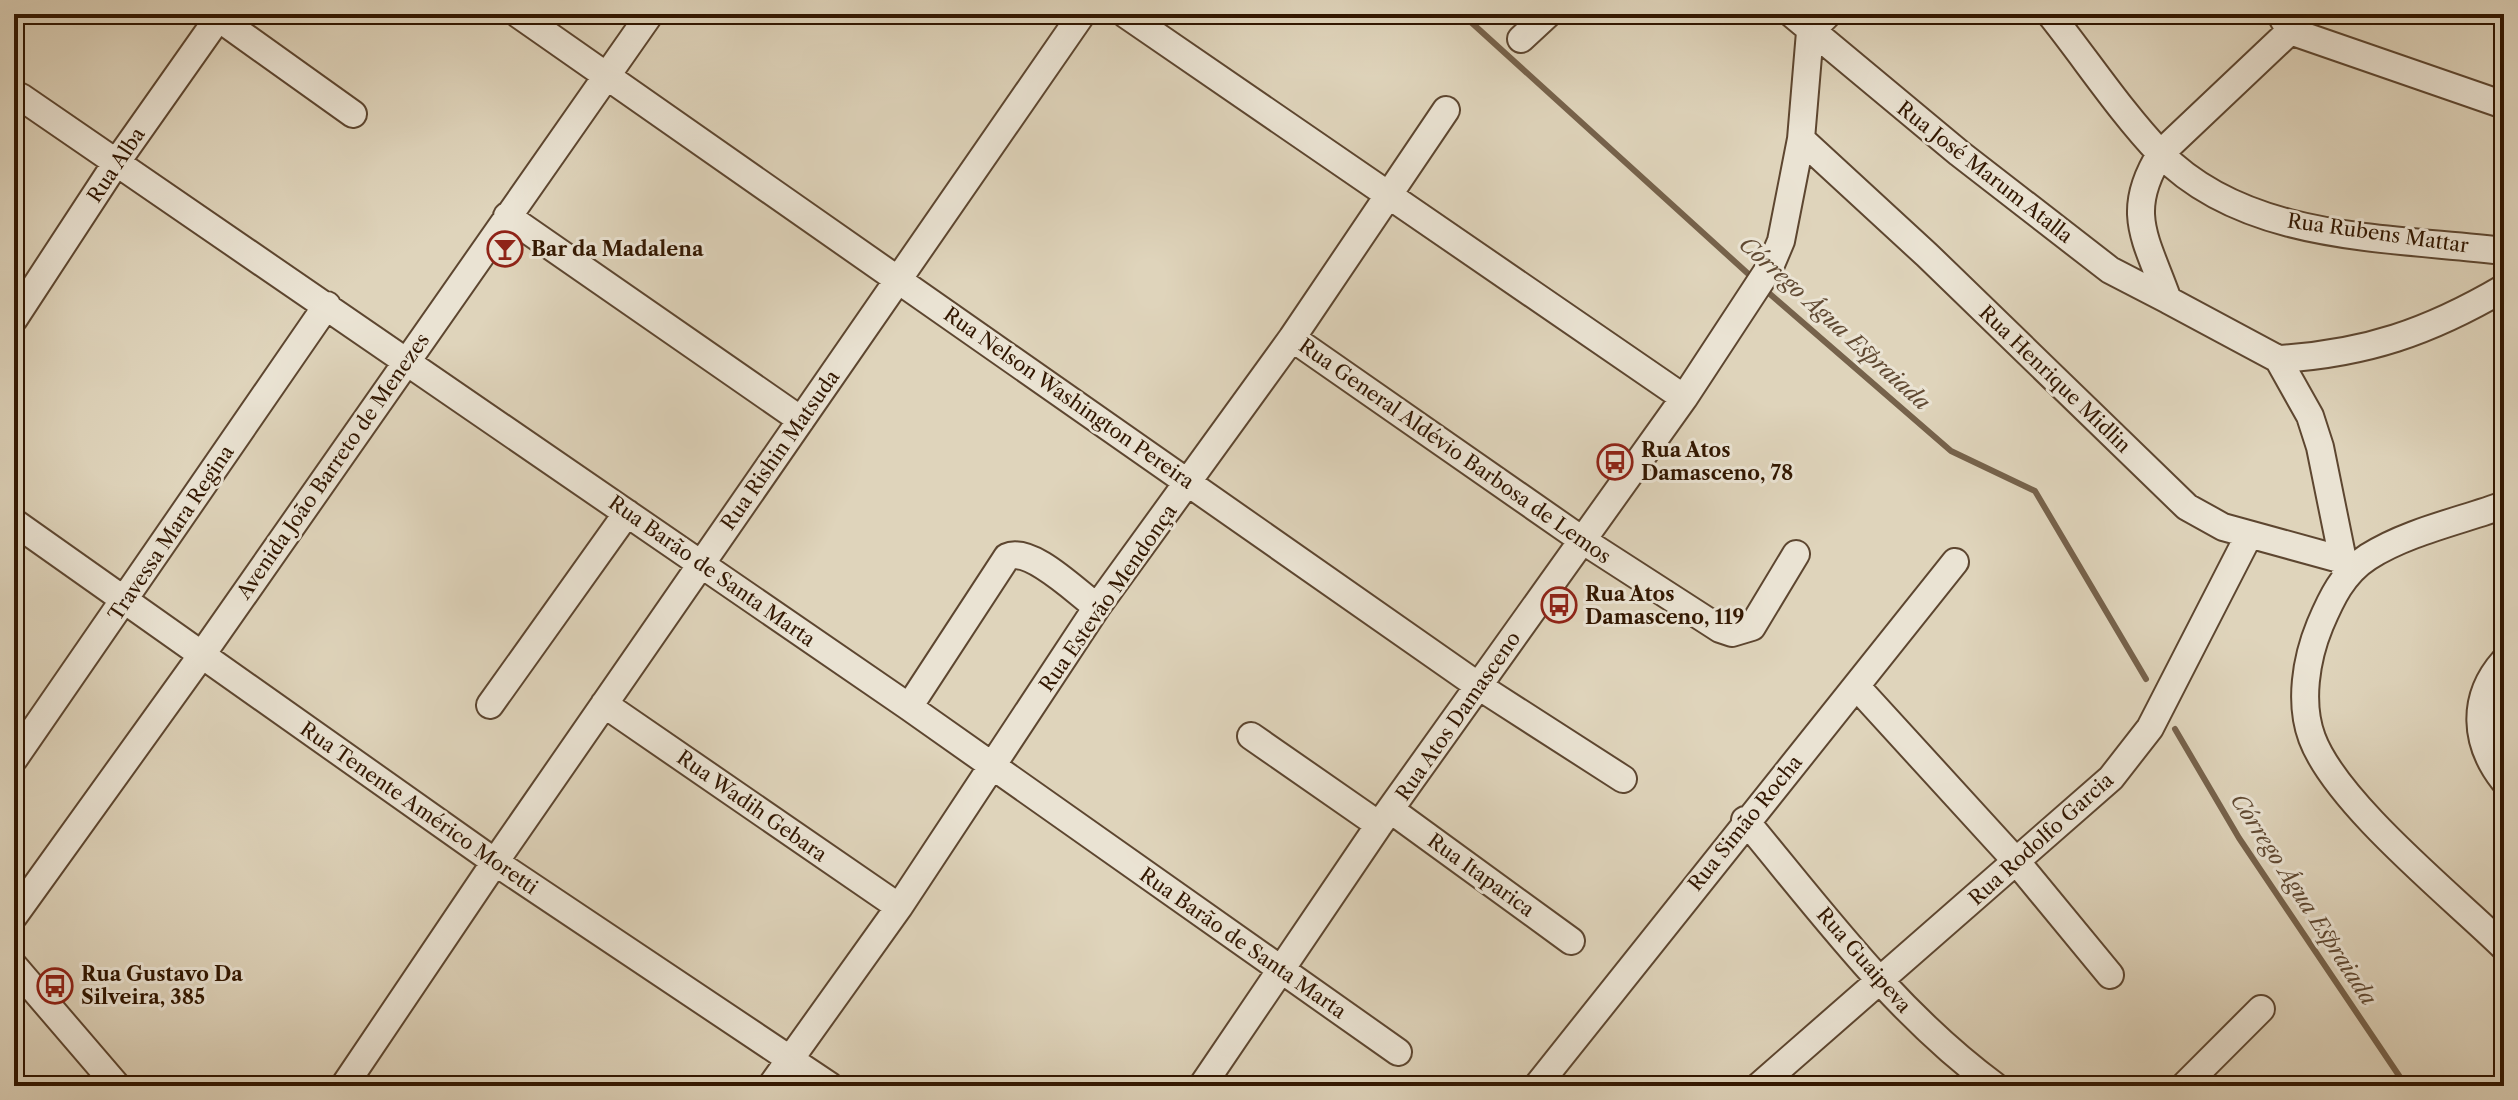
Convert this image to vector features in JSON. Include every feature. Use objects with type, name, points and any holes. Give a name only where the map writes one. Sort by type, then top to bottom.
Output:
[{"type":"street","name":"Rua Nelson Washington Pereira","points":[[518,14],[901,279],[1480,687],[1623,779]]},
{"type":"street","name":"Avenida João Barreto de Menezes","points":[[14,916],[201,656],[650,14]]},
{"type":"street","name":"Rua Rishin Matsuda","points":[[344,1086],[495,862],[1082,14]]},
{"type":"street","points":[[1125,14],[1684,398]]},
{"type":"street","points":[[1521,39],[1548,14]]},
{"type":"street","name":"Rua Rubens Mattar","points":[[2050,14],[2161,153],[2207,190],[2244,210],[2392,239],[2504,251]]},
{"type":"street","points":[[218,15],[353,114]]},
{"type":"street","name":"Rua Alba","points":[[14,319],[218,15]]},
{"type":"street","name":"Rua Atos Damasceno","points":[[1202,1086],[1385,818],[1684,398],[1770,267],[1781,241],[1801,139],[1810,20]]},
{"type":"street","name":"Rua José Marum Atalla","points":[[1810,20],[2110,270],[2278,359]]},
{"type":"street","points":[[2168,300],[2139,207],[2145,179],[2161,153],[2291,20],[2504,105]]},
{"type":"street","name":"Rua Barão de Santa Marta","points":[[21,97],[909,707],[1398,1052]]},
{"type":"street","name":"Rua Estevão Mendonça","points":[[771,1086],[899,907],[1097,607],[1292,338],[1446,110]]},
{"type":"street","name":"Rua Henrique Midlin","points":[[1801,139],[1927,255],[2187,507],[2223,527],[2344,568]]},
{"type":"street","points":[[507,216],[801,420]]},
{"type":"street","points":[[2500,293],[2377,346],[2330,356],[2278,359],[2310,416],[2320,447],[2344,568],[2315,637],[2307,668],[2305,703],[2312,737],[2328,769],[2374,823],[2504,947]]},
{"type":"street","name":"Travessa Mara Regina","points":[[14,759],[327,305]]},
{"type":"street","name":"Rua General Aldévio Barbosa de Lemos","points":[[1292,338],[1582,540],[1732,633],[1752,627],[1796,554]]},
{"type":"street","points":[[2344,568],[2397,543],[2504,505]]},
{"type":"street","points":[[490,705],[627,513]]},
{"type":"street","name":"Rua Tenente Américo Moretti","points":[[14,522],[495,862],[830,1086]]},
{"type":"street","name":"Rua Rodolfo Garcia","points":[[1759,1086],[1881,983],[2111,778],[2134,752],[2249,535]]},
{"type":"street","points":[[909,707],[1007,557],[1015,553],[1030,557],[1097,607]]},
{"type":"street","name":"Rua Simão Rocha","points":[[1537,1086],[1745,820],[1857,687],[1955,562]]},
{"type":"street","points":[[2502,666],[2485,693],[2479,721],[2485,752],[2504,781]]},
{"type":"street","points":[[1857,687],[2016,861],[2110,975]]},
{"type":"street","name":"Rua Wadih Gebara","points":[[604,704],[899,907]]},
{"type":"street","name":"Rua Itaparica","points":[[1251,736],[1385,818],[1571,941]]},
{"type":"street","name":"Rua Guaipeva","points":[[1745,820],[1881,983],[1938,1042],[1995,1086]]},
{"type":"street","points":[[14,966],[117,1086]]},
{"type":"street","points":[[2184,1086],[2261,1009]]},
{"type":"waterway","name":"Córrego Água Espraiada","points":[[1462,14],[1755,280]]},
{"type":"waterway","name":"Córrego Água Espraiada","points":[[1763,288],[1951,451],[2035,491],[2146,679]]},
{"type":"waterway","name":"Córrego Água Espraiada","points":[[2175,729],[2239,838],[2406,1086]]},
{"type":"place","name":"Bar da Madalena","points":[[505,249]]},
{"type":"place","name":"Rua Atos Damasceno, 78","points":[[1615,462]]},
{"type":"place","name":"Rua Atos Damasceno, 119","points":[[1559,605]]},
{"type":"place","name":"Rua Gustavo Da Silveira, 385","points":[[55,986]]}]
